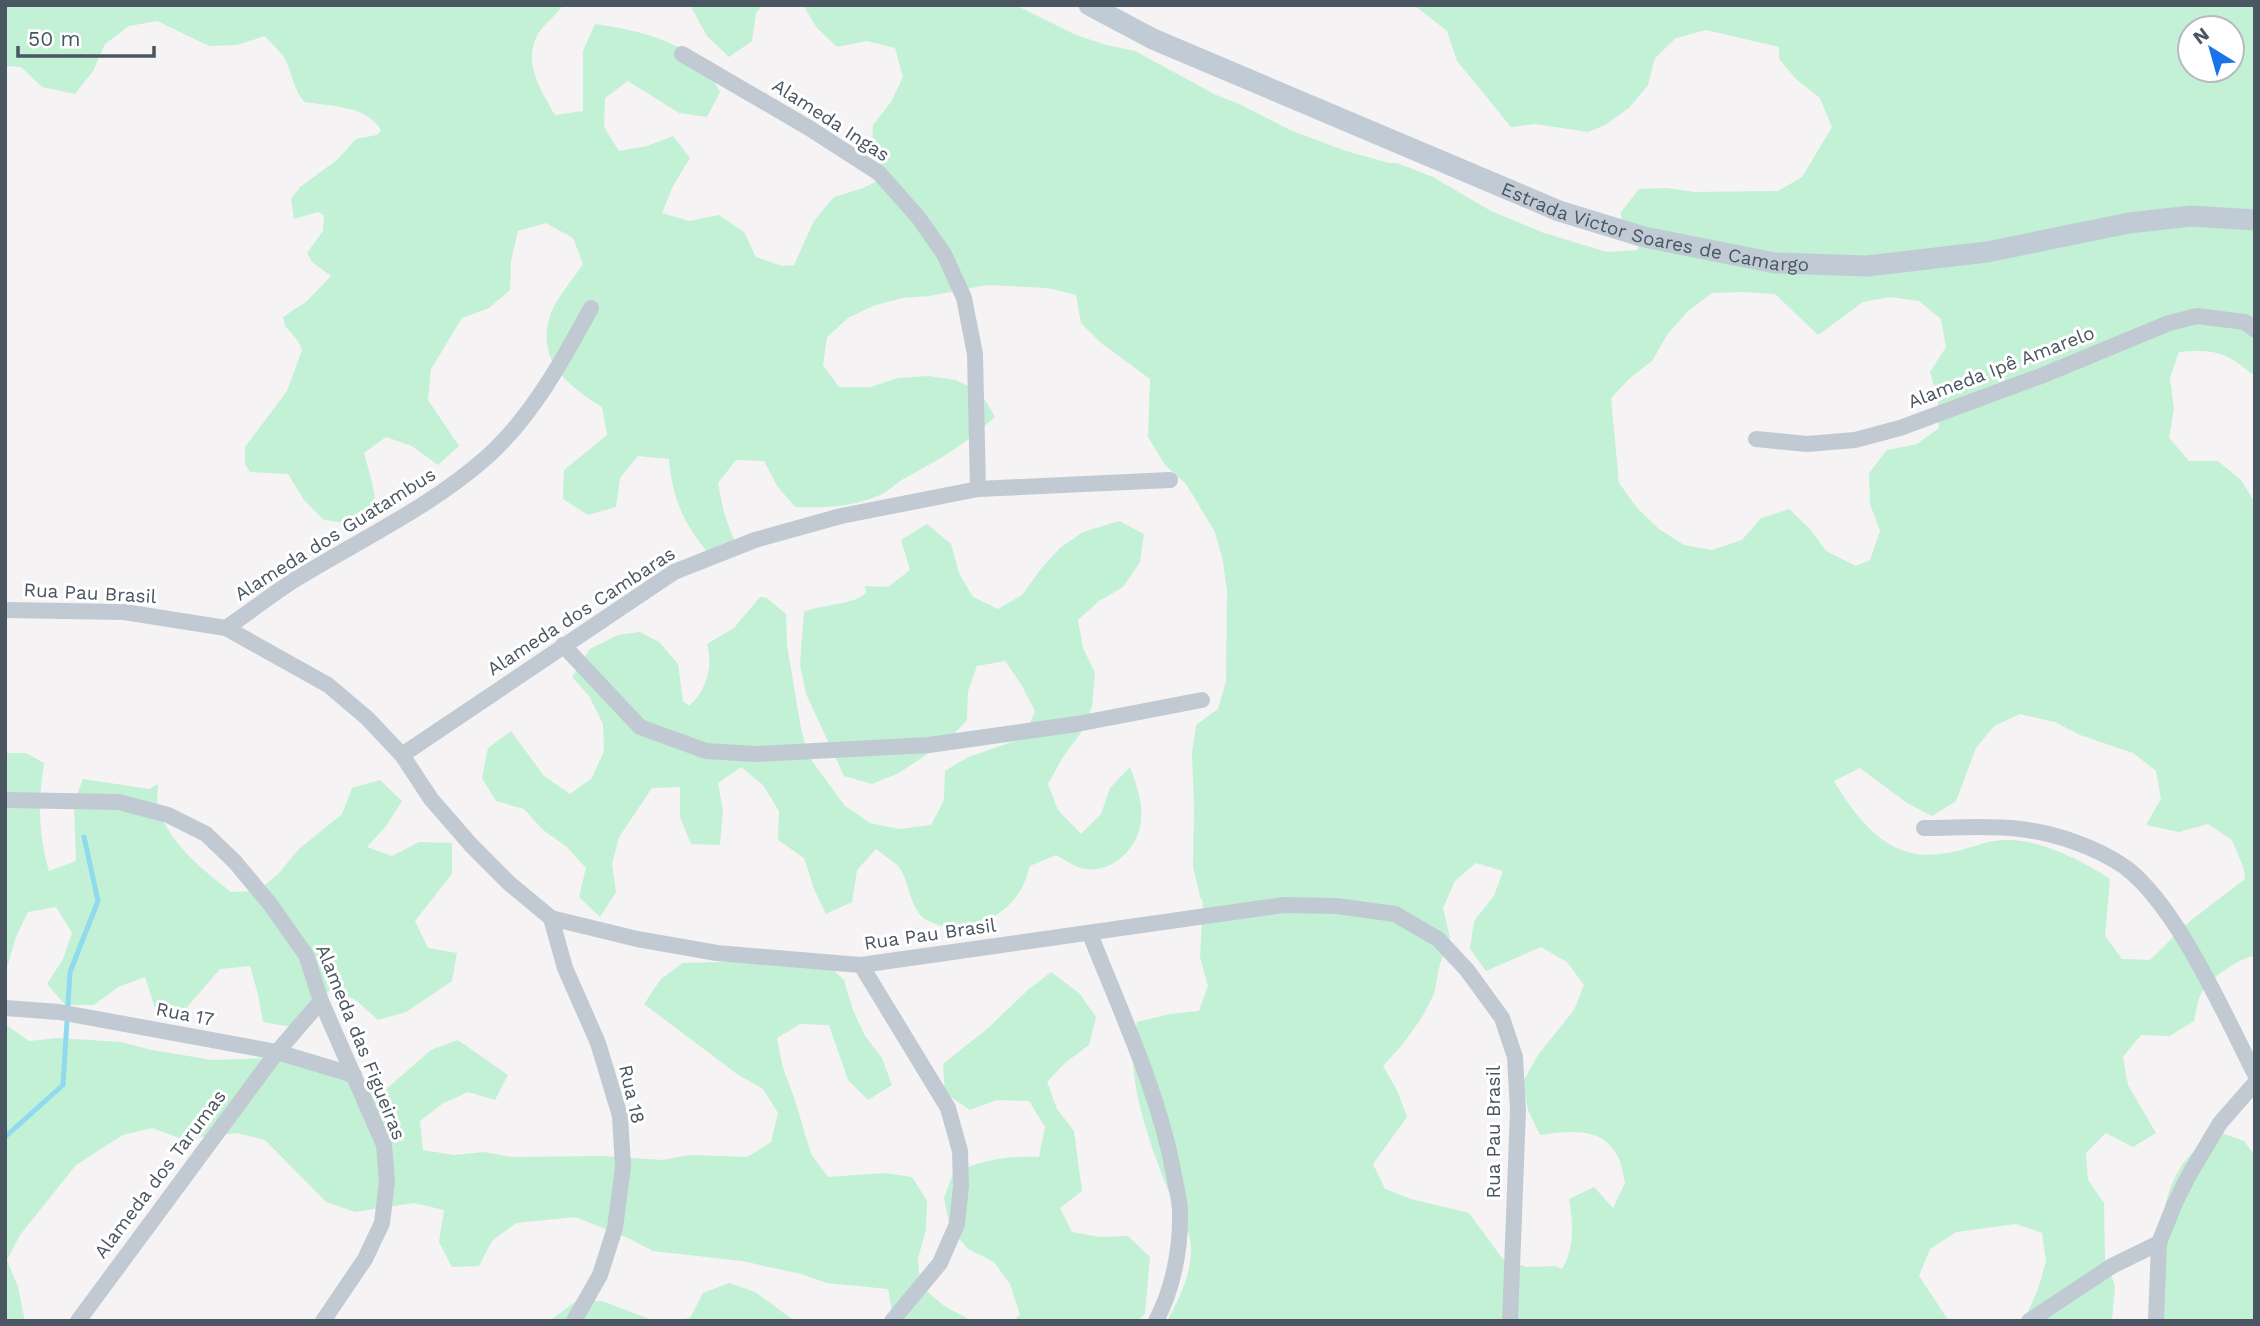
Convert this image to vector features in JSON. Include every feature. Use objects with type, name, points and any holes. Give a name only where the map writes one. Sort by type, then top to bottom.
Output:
[{"type":"main road","name":"Estrada Victor Soares de Camargo","points":[[1089,5],[1153,39],[1559,211],[1644,237],[1775,263],[1867,266],[1987,252],[2129,223],[2190,216],[2255,220]]},
{"type":"street","name":"Alameda Ingas","points":[[682,54],[809,128],[878,173],[918,217],[944,254],[964,298],[975,354],[978,489]]},
{"type":"street","name":"Alameda dos Guatambus","points":[[226,628],[296,580],[441,495],[489,455],[516,425],[560,365],[591,308]]},
{"type":"street","name":"Alameda Ipê Amarelo","points":[[1756,439],[1819,443],[1855,440],[1899,428],[2041,376],[2169,323],[2197,316],[2245,322],[2255,331]]},
{"type":"street","name":"Alameda dos Cambaras","points":[[402,755],[674,572],[755,540],[841,516],[978,489],[1170,480]]},
{"type":"street","name":"Rua Pau Brasil","points":[[5,610],[124,612],[226,628],[328,685],[367,718],[402,755],[431,799],[471,845],[510,884],[551,918],[637,939],[717,953],[861,965],[1284,905],[1337,906],[1395,914],[1438,939],[1467,970],[1502,1018],[1515,1058],[1518,1111],[1510,1321]]},
{"type":"street","points":[[563,645],[639,727],[706,751],[755,754],[929,745],[1076,724],[1202,700]]},
{"type":"street","name":"Alameda das Figueiras","points":[[5,800],[119,802],[168,815],[206,834],[235,862],[306,955],[320,1001],[384,1145],[387,1181],[382,1223],[365,1259],[323,1321]]},
{"type":"street","points":[[1924,828],[2020,829],[2064,839],[2093,850],[2124,867],[2168,915],[2193,955],[2255,1074]]},
{"type":"street","name":"Rua 18","points":[[551,918],[565,968],[598,1043],[620,1116],[623,1167],[615,1228],[600,1275],[574,1321]]},
{"type":"street","points":[[1090,934],[1158,1107],[1180,1211],[1177,1257],[1165,1304],[1156,1321]]},
{"type":"street","points":[[861,965],[948,1108],[960,1151],[961,1186],[957,1224],[940,1263],[892,1321]]},
{"type":"street","name":"Alameda dos Tarumas","points":[[78,1321],[277,1052],[320,1001]]},
{"type":"street","name":"Rua 17","points":[[5,1008],[59,1012],[277,1052],[354,1075]]},
{"type":"street","points":[[2156,1321],[2159,1243],[2189,1175],[2220,1123],[2255,1083]]},
{"type":"street","points":[[2029,1321],[2112,1266],[2159,1243]]},
{"type":"green space","points":[[5,5],[563,5],[538,34],[532,55],[535,76],[555,115],[583,111],[583,51],[595,24],[639,32],[683,50],[706,68],[720,92],[707,117],[679,113],[628,81],[605,98],[604,127],[619,151],[647,146],[673,136],[690,158],[673,186],[662,213],[689,221],[719,215],[744,232],[756,257],[782,266],[794,265],[814,221],[834,197],[863,188],[888,176],[872,153],[873,125],[891,102],[903,77],[895,48],[867,41],[837,47],[817,28],[803,5],[1015,5],[1076,35],[1135,51],[1214,94],[1290,130],[1346,151],[1397,163],[1433,177],[1491,211],[1544,233],[1607,252],[1638,250],[1638,244],[1622,237],[1621,212],[1639,189],[1667,188],[1695,192],[1778,191],[1802,177],[1832,127],[1820,98],[1797,80],[1779,59],[1779,47],[1706,30],[1676,38],[1655,58],[1648,85],[1629,108],[1605,125],[1588,132],[1535,124],[1511,127],[1457,61],[1447,31],[1414,5],[2255,5],[2255,376],[2220,354],[2203,351],[2179,352],[2170,378],[2174,409],[2169,438],[2189,461],[2218,461],[2241,480],[2255,503],[2255,956],[2233,965],[2210,982],[2200,997],[2194,1021],[2170,1036],[2141,1035],[2123,1057],[2128,1085],[2156,1133],[2133,1147],[2106,1133],[2086,1153],[2088,1180],[2104,1203],[2105,1259],[2115,1286],[2112,1321],[2024,1321],[2038,1289],[2046,1261],[2042,1233],[2016,1224],[1956,1232],[1930,1249],[1919,1276],[1949,1321],[1167,1321],[1187,1278],[1190,1241],[1149,1139],[1135,1084],[1133,1049],[1137,1022],[1170,1014],[1199,1011],[1208,986],[1200,957],[1203,902],[1193,866],[1192,753],[1196,725],[1218,709],[1226,681],[1227,592],[1223,561],[1215,532],[1186,484],[1165,465],[1148,437],[1150,379],[1101,343],[1081,323],[1076,295],[1048,288],[987,285],[929,296],[902,298],[873,306],[848,318],[827,337],[823,365],[839,387],[870,387],[898,378],[928,376],[956,380],[981,393],[995,417],[953,450],[883,493],[849,504],[795,507],[777,486],[764,461],[736,460],[718,483],[724,513],[734,540],[716,562],[683,515],[674,489],[669,459],[638,456],[620,478],[616,507],[588,515],[563,499],[564,470],[607,435],[602,407],[567,381],[551,359],[547,346],[552,310],[583,264],[573,238],[546,223],[518,231],[511,261],[510,290],[489,308],[462,318],[431,369],[428,400],[459,446],[438,465],[412,446],[386,437],[364,453],[377,510],[353,524],[324,520],[304,500],[288,474],[250,472],[245,464],[245,447],[287,391],[302,350],[285,326],[283,317],[307,301],[331,276],[312,262],[307,253],[323,231],[324,215],[318,212],[294,219],[291,199],[300,187],[337,160],[356,139],[377,135],[381,131],[376,123],[368,116],[348,109],[305,102],[298,93],[285,59],[265,36],[237,45],[209,46],[157,21],[129,26],[105,44],[93,71],[75,94],[42,87],[21,67],[5,66]],"holes":[[[1712,293],[1775,294],[1818,335],[1863,302],[1890,297],[1919,301],[1941,319],[1946,347],[1930,372],[1938,400],[1939,428],[1917,444],[1887,450],[1869,473],[1870,504],[1880,531],[1870,560],[1856,566],[1826,551],[1810,529],[1789,509],[1761,518],[1742,540],[1712,550],[1684,545],[1659,529],[1637,508],[1619,483],[1611,398],[1630,378],[1652,361],[1667,335],[1688,311]],[[2020,714],[2055,722],[2080,735],[2133,753],[2156,771],[2161,799],[2146,825],[2179,832],[2208,824],[2232,840],[2244,869],[2245,879],[2190,921],[2150,960],[2122,959],[2105,936],[2110,879],[2099,872],[2061,852],[2019,841],[1991,842],[1936,854],[1920,855],[1902,850],[1878,836],[1858,816],[1834,781],[1860,768],[1907,803],[1932,816],[1956,801],[1976,748],[1994,726]],[[1476,863],[1503,871],[1494,896],[1474,921],[1470,949],[1486,971],[1541,947],[1567,962],[1584,985],[1574,1010],[1538,1055],[1523,1082],[1528,1110],[1540,1135],[1573,1132],[1603,1139],[1619,1158],[1625,1183],[1613,1208],[1594,1187],[1569,1199],[1572,1235],[1562,1269],[1555,1266],[1527,1267],[1502,1258],[1469,1213],[1411,1199],[1385,1189],[1373,1164],[1407,1117],[1397,1090],[1383,1066],[1421,1019],[1434,994],[1440,964],[1450,938],[1443,908],[1455,881]]]},
{"type":"green space","points":[[690,5],[763,5],[756,13],[752,41],[729,57],[707,36]]},
{"type":"green space","points":[[1119,521],[1144,534],[1140,562],[1123,587],[1099,601],[1078,620],[1083,648],[1095,673],[1092,707],[1080,734],[1048,784],[1058,810],[1081,834],[1101,814],[1110,788],[1130,767],[1141,806],[1139,831],[1129,850],[1121,858],[1102,868],[1081,868],[1056,855],[1030,866],[1022,888],[1012,902],[990,919],[964,927],[951,927],[937,925],[925,919],[916,908],[898,866],[876,849],[857,870],[852,902],[826,914],[804,858],[778,840],[779,811],[763,785],[741,767],[718,783],[723,811],[720,845],[691,844],[680,817],[680,787],[652,788],[619,837],[612,864],[616,892],[600,917],[579,897],[586,868],[567,847],[543,830],[524,809],[496,801],[482,778],[488,748],[511,731],[544,776],[570,794],[592,778],[604,751],[603,724],[589,696],[572,677],[590,649],[618,635],[640,632],[659,642],[678,664],[683,701],[689,706],[700,693],[707,678],[710,661],[707,644],[734,628],[760,597],[767,598],[786,614],[787,645],[801,729],[809,757],[845,806],[870,823],[899,829],[931,825],[944,800],[945,771],[968,757],[1024,738],[1035,711],[1021,684],[1005,661],[977,666],[968,691],[967,720],[947,741],[899,773],[872,784],[844,776],[806,694],[800,664],[804,612],[854,600],[866,593],[865,586],[888,587],[910,570],[901,540],[927,524],[951,544],[959,573],[973,597],[998,609],[1022,595],[1060,548],[1083,532]]},
{"type":"green space","points":[[5,753],[26,753],[44,763],[40,817],[49,871],[76,861],[74,803],[83,779],[149,789],[158,784],[158,806],[178,844],[231,892],[258,891],[279,873],[299,849],[342,814],[352,788],[380,780],[402,801],[386,826],[367,847],[392,856],[419,842],[452,843],[452,874],[415,921],[428,948],[457,953],[452,981],[406,1012],[378,1020],[357,1001],[332,988],[291,1027],[263,1022],[250,966],[220,969],[183,1012],[155,1008],[145,977],[118,987],[94,1005],[65,1005],[47,984],[63,959],[72,933],[56,907],[28,912],[16,937],[5,974]]},
{"type":"green space","points":[[823,960],[844,980],[853,1010],[865,1036],[882,1058],[892,1085],[868,1100],[848,1080],[829,1025],[800,1024],[777,1038],[783,1068],[811,1154],[828,1177],[884,1173],[912,1177],[927,1201],[926,1230],[918,1258],[920,1285],[943,1305],[972,1321],[889,1321],[893,1317],[888,1289],[827,1283],[801,1274],[742,1261],[653,1251],[575,1217],[516,1223],[492,1241],[479,1266],[452,1267],[439,1242],[444,1210],[414,1203],[355,1212],[326,1202],[265,1140],[237,1133],[182,1139],[152,1128],[123,1135],[76,1165],[20,1235],[7,1260],[18,1287],[25,1321],[5,1321],[5,1024],[29,1041],[58,1038],[121,1042],[212,1060],[298,1057],[326,1061],[383,1092],[431,1050],[458,1040],[508,1075],[495,1100],[468,1092],[442,1104],[420,1121],[423,1150],[454,1155],[484,1152],[512,1157],[603,1156],[662,1160],[690,1155],[747,1157],[771,1142],[778,1113],[763,1089],[737,1074],[644,1004],[661,979],[683,963]]},
{"type":"green space","points":[[1051,972],[1079,993],[1096,1017],[1089,1045],[1066,1062],[1047,1082],[1057,1109],[1074,1131],[1082,1191],[1060,1208],[1072,1232],[1100,1237],[1128,1236],[1150,1257],[1145,1314],[1137,1321],[1012,1321],[1020,1315],[1010,1284],[994,1262],[968,1249],[950,1228],[944,1198],[953,1173],[995,1160],[1039,1157],[1045,1127],[1029,1101],[997,1100],[970,1110],[945,1093],[943,1064]]},
{"type":"green space","points":[[2218,1132],[2244,1141],[2255,1156],[2255,1321],[2152,1321],[2159,1242],[2166,1202],[2187,1158]]},
{"type":"green space","points":[[729,1283],[755,1292],[795,1321],[671,1321],[690,1318],[703,1293]]},
{"type":"green space","points":[[602,1301],[655,1321],[552,1321],[575,1302]]},
{"type":"waterway","points":[[5,1137],[63,1085],[70,972],[98,901],[84,837]]}]
